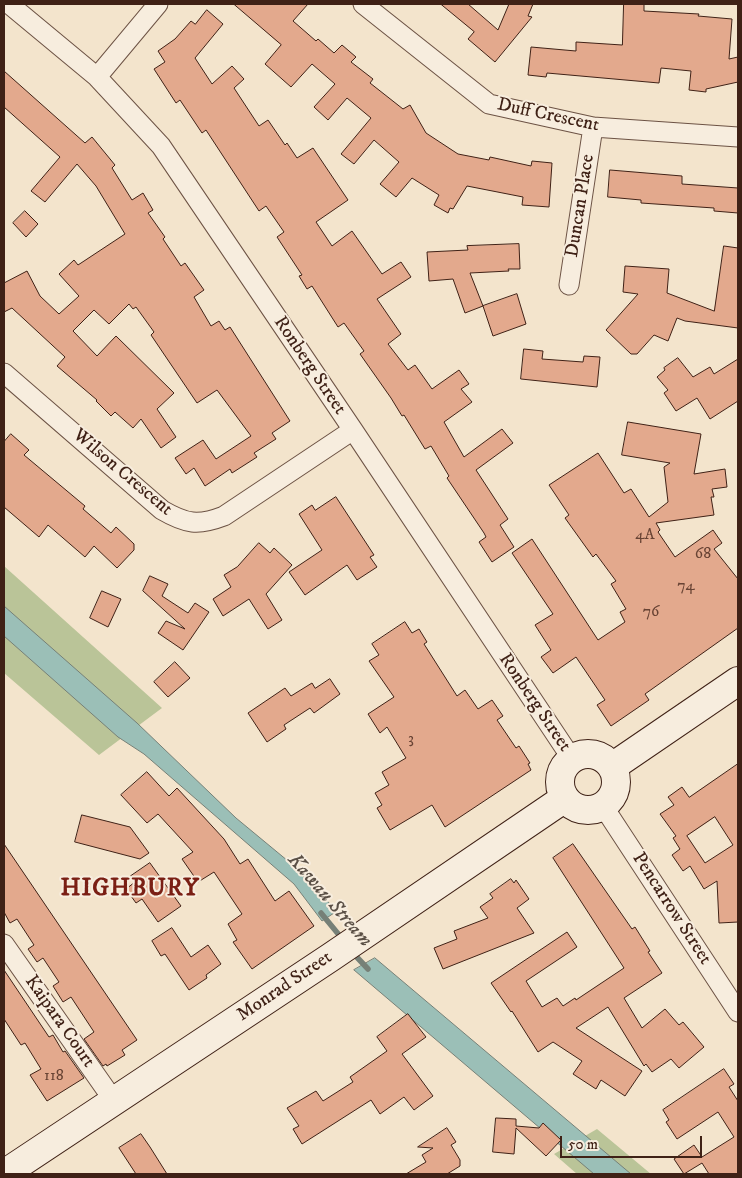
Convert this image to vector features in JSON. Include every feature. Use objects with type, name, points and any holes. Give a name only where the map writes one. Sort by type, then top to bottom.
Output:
[{"type":"street","name":"Ronberg Street","points":[[9,4],[97,77],[161,146],[572,759]]},
{"type":"street","points":[[97,77],[158,4]]},
{"type":"street","name":"Duff Crescent","points":[[363,4],[489,104],[593,127],[738,137]]},
{"type":"street","name":"Duncan Place","points":[[569,285],[593,127]]},
{"type":"street","name":"Wilson Crescent","points":[[4,373],[162,510],[179,519],[194,523],[208,522],[224,516],[353,430]]},
{"type":"street","points":[[612,766],[738,681]]},
{"type":"street","points":[[589,754],[598,756],[612,766],[616,784],[614,793],[603,806],[595,810],[578,809],[565,798],[560,782],[566,765],[572,759],[580,755],[589,754]]},
{"type":"street","name":"Monrad Street","points":[[4,1174],[331,957],[565,798]]},
{"type":"street","name":"Pencarrow Street","points":[[603,806],[738,1012]]},
{"type":"street","name":"Kaipara Court","points":[[4,944],[114,1101]]},
{"type":"green space","points":[[4,566],[162,708],[99,755],[4,673]]},
{"type":"green space","points":[[597,1129],[651,1174],[577,1174],[554,1154]]},
{"type":"water","points":[[4,606],[137,723],[236,818],[288,861],[337,911],[322,921],[294,884],[144,754],[118,737],[4,636]]},
{"type":"water","points":[[375,958],[631,1174],[594,1174],[354,970]]},
{"type":"building","points":[[234,4],[308,4],[293,21],[316,41],[318,39],[334,53],[342,45],[356,57],[351,62],[373,79],[370,83],[403,109],[410,105],[426,133],[458,154],[489,160],[490,157],[531,166],[532,161],[552,163],[549,207],[522,205],[523,197],[467,186],[453,209],[450,208],[448,213],[434,205],[439,195],[412,178],[396,197],[380,184],[399,162],[374,140],[354,164],[341,154],[371,118],[347,98],[328,120],[314,107],[335,84],[312,64],[291,87],[265,64],[281,45]]},
{"type":"building","points":[[441,4],[468,4],[498,30],[509,4],[533,4],[528,16],[532,17],[495,62],[468,39],[474,32]]},
{"type":"building","points":[[624,4],[644,4],[644,11],[699,14],[698,16],[732,19],[729,59],[738,57],[738,82],[706,89],[706,92],[689,90],[691,71],[661,68],[659,83],[547,73],[546,77],[528,75],[531,47],[576,51],[576,42],[622,45]]},
{"type":"building","points":[[207,10],[223,24],[195,58],[212,84],[232,66],[244,79],[234,88],[259,126],[268,120],[285,145],[287,143],[297,158],[313,148],[348,200],[316,222],[332,246],[352,231],[382,274],[401,262],[411,277],[377,299],[401,334],[388,344],[408,370],[415,365],[432,389],[459,370],[469,384],[461,389],[472,402],[444,422],[464,457],[502,429],[513,443],[476,470],[508,519],[500,525],[514,547],[492,562],[479,542],[486,537],[484,533],[447,478],[449,476],[431,446],[425,449],[404,415],[402,416],[360,354],[364,351],[344,323],[338,327],[312,286],[307,289],[299,276],[302,275],[277,237],[284,232],[266,206],[259,211],[206,130],[202,133],[180,100],[176,103],[154,69],[165,62],[158,51],[175,39],[191,21],[195,24]]},
{"type":"building","points":[[4,71],[85,143],[92,137],[115,165],[112,168],[132,200],[143,193],[153,210],[148,213],[165,237],[163,239],[181,266],[185,263],[204,290],[194,297],[211,326],[219,321],[225,330],[230,327],[290,421],[272,433],[276,439],[254,453],[257,457],[232,473],[230,469],[205,486],[194,468],[186,474],[175,458],[203,440],[216,459],[251,436],[217,390],[197,403],[151,335],[154,332],[136,307],[133,309],[129,304],[109,324],[94,310],[73,331],[97,356],[116,336],[174,393],[157,409],[176,437],[161,448],[141,419],[133,428],[115,412],[111,416],[97,400],[57,366],[65,357],[12,308],[4,312],[4,283],[27,271],[40,296],[59,314],[79,296],[59,274],[74,260],[78,265],[125,234],[96,186],[77,164],[45,202],[31,191],[60,157],[4,107]]},
{"type":"building","points":[[610,170],[682,176],[682,184],[738,188],[738,213],[714,211],[714,208],[641,203],[641,200],[608,197]]},
{"type":"building","points":[[25,211],[38,224],[26,237],[13,223]]},
{"type":"building","points":[[519,244],[520,269],[470,273],[483,306],[465,313],[453,279],[429,281],[427,252],[468,250],[467,246]]},
{"type":"building","points":[[724,246],[738,248],[738,328],[685,321],[677,318],[668,341],[654,335],[637,354],[631,354],[606,330],[638,294],[623,292],[625,266],[669,269],[667,293],[714,311]]},
{"type":"building","points":[[517,294],[526,324],[493,336],[483,306]]},
{"type":"building","points":[[524,349],[543,351],[542,359],[583,362],[584,356],[600,357],[597,387],[521,379]]},
{"type":"building","points":[[678,358],[693,377],[710,367],[714,374],[738,359],[738,401],[710,419],[697,398],[676,411],[664,393],[668,390],[657,377],[665,370],[664,368]]},
{"type":"building","points":[[628,422],[701,434],[694,474],[725,469],[727,487],[712,489],[714,497],[711,497],[714,515],[656,523],[660,530],[658,532],[675,557],[713,530],[722,543],[714,549],[738,579],[738,628],[645,694],[649,700],[611,726],[597,705],[605,700],[576,657],[553,673],[541,657],[551,650],[535,625],[553,614],[512,553],[532,539],[598,640],[625,622],[620,612],[626,609],[611,584],[616,581],[596,554],[593,557],[565,518],[569,515],[549,485],[598,453],[624,493],[631,489],[649,517],[668,502],[664,467],[670,463],[622,455]]},
{"type":"building","points":[[11,434],[29,450],[24,455],[85,506],[83,509],[111,533],[116,527],[134,544],[134,550],[117,568],[94,546],[85,557],[48,525],[39,537],[4,507],[4,442]]},
{"type":"building","points":[[336,497],[374,555],[370,557],[377,567],[357,580],[347,565],[305,595],[289,572],[322,550],[299,514],[312,505],[315,510]]},
{"type":"building","points":[[259,543],[270,553],[274,548],[292,565],[266,594],[282,620],[268,629],[249,599],[223,616],[213,599],[231,587],[224,575],[237,567]]},
{"type":"building","points":[[150,576],[168,584],[162,596],[188,613],[195,603],[209,612],[183,650],[158,633],[166,621],[185,629],[143,591]]},
{"type":"building","points":[[102,591],[121,599],[108,627],[90,618]]},
{"type":"building","points":[[405,622],[412,633],[419,629],[427,642],[424,644],[457,696],[465,690],[478,709],[492,700],[503,716],[497,720],[516,748],[519,746],[530,763],[528,764],[531,770],[445,827],[432,805],[390,830],[377,808],[382,805],[375,793],[389,785],[382,772],[406,758],[387,727],[380,733],[368,714],[394,697],[369,661],[379,655],[372,644]]},
{"type":"building","points":[[175,662],[190,678],[168,697],[154,682]]},
{"type":"building","points":[[330,679],[340,694],[314,713],[310,708],[284,725],[286,729],[267,742],[248,713],[285,688],[291,696],[312,683],[315,688]]},
{"type":"building","points":[[738,764],[738,922],[719,923],[717,881],[704,889],[690,866],[683,871],[672,855],[680,849],[673,838],[676,836],[660,814],[674,805],[668,797],[682,787],[689,797]],"holes":[[[715,817],[733,845],[705,863],[687,836]]]},
{"type":"building","points":[[147,772],[169,796],[177,788],[224,839],[240,864],[248,859],[275,901],[289,891],[314,926],[252,969],[233,942],[237,940],[228,924],[242,914],[214,872],[198,882],[182,859],[193,852],[158,814],[147,823],[121,795]]},
{"type":"building","points":[[82,815],[130,827],[149,853],[140,859],[75,842]]},
{"type":"building","points":[[4,844],[137,1040],[122,1050],[125,1055],[107,1066],[106,1064],[103,1066],[84,1039],[94,1032],[71,997],[63,1002],[53,986],[59,982],[43,958],[37,962],[28,949],[34,945],[17,919],[10,923],[4,912]]},
{"type":"building","points":[[573,844],[632,929],[635,927],[662,973],[624,998],[642,1028],[665,1009],[679,1025],[683,1022],[704,1047],[679,1068],[671,1059],[652,1072],[646,1064],[644,1066],[608,1007],[576,1028],[642,1071],[625,1096],[601,1080],[596,1089],[573,1074],[582,1061],[553,1042],[538,1052],[512,1011],[491,983],[567,932],[577,947],[526,981],[542,1007],[557,998],[563,1006],[575,998],[576,1000],[624,968],[553,858]]},
{"type":"building","points":[[150,863],[181,906],[158,922],[142,899],[136,903],[126,889],[135,882],[131,876]]},
{"type":"building","points":[[511,879],[514,883],[516,880],[529,899],[517,908],[534,933],[443,969],[434,948],[457,939],[454,931],[488,918],[480,907],[493,898],[490,894]]},
{"type":"building","points":[[172,928],[191,957],[208,945],[221,964],[206,975],[207,978],[189,990],[165,954],[161,956],[152,941]]},
{"type":"building","points":[[4,970],[49,1037],[53,1035],[63,1052],[65,1051],[84,1078],[47,1101],[30,1075],[41,1069],[25,1043],[21,1045],[4,1019]]},
{"type":"building","points":[[408,1014],[426,1037],[402,1054],[433,1096],[414,1110],[404,1097],[380,1114],[371,1100],[302,1144],[293,1129],[299,1126],[287,1108],[316,1091],[323,1101],[353,1082],[350,1077],[387,1051],[377,1037]]},
{"type":"building","points":[[724,1069],[734,1084],[729,1087],[738,1101],[738,1174],[709,1174],[702,1163],[684,1174],[674,1159],[694,1145],[702,1157],[734,1137],[718,1112],[677,1139],[666,1122],[669,1120],[663,1110]]},
{"type":"building","points":[[496,1118],[516,1119],[516,1126],[539,1128],[543,1123],[561,1140],[546,1156],[516,1128],[514,1154],[493,1152]]},
{"type":"building","points":[[447,1128],[456,1142],[451,1145],[460,1160],[460,1166],[447,1174],[406,1174],[426,1162],[422,1155],[433,1148],[418,1147]]},
{"type":"building","points":[[141,1134],[167,1174],[136,1174],[119,1148]]},
{"type":"waterway","name":"Kawau Stream","points":[[321,913],[344,941]]},
{"type":"waterway","name":"Kawau Stream","points":[[352,952],[368,969]]},
{"type":"district","name":"HIGHBURY","points":[[130,890]]}]
